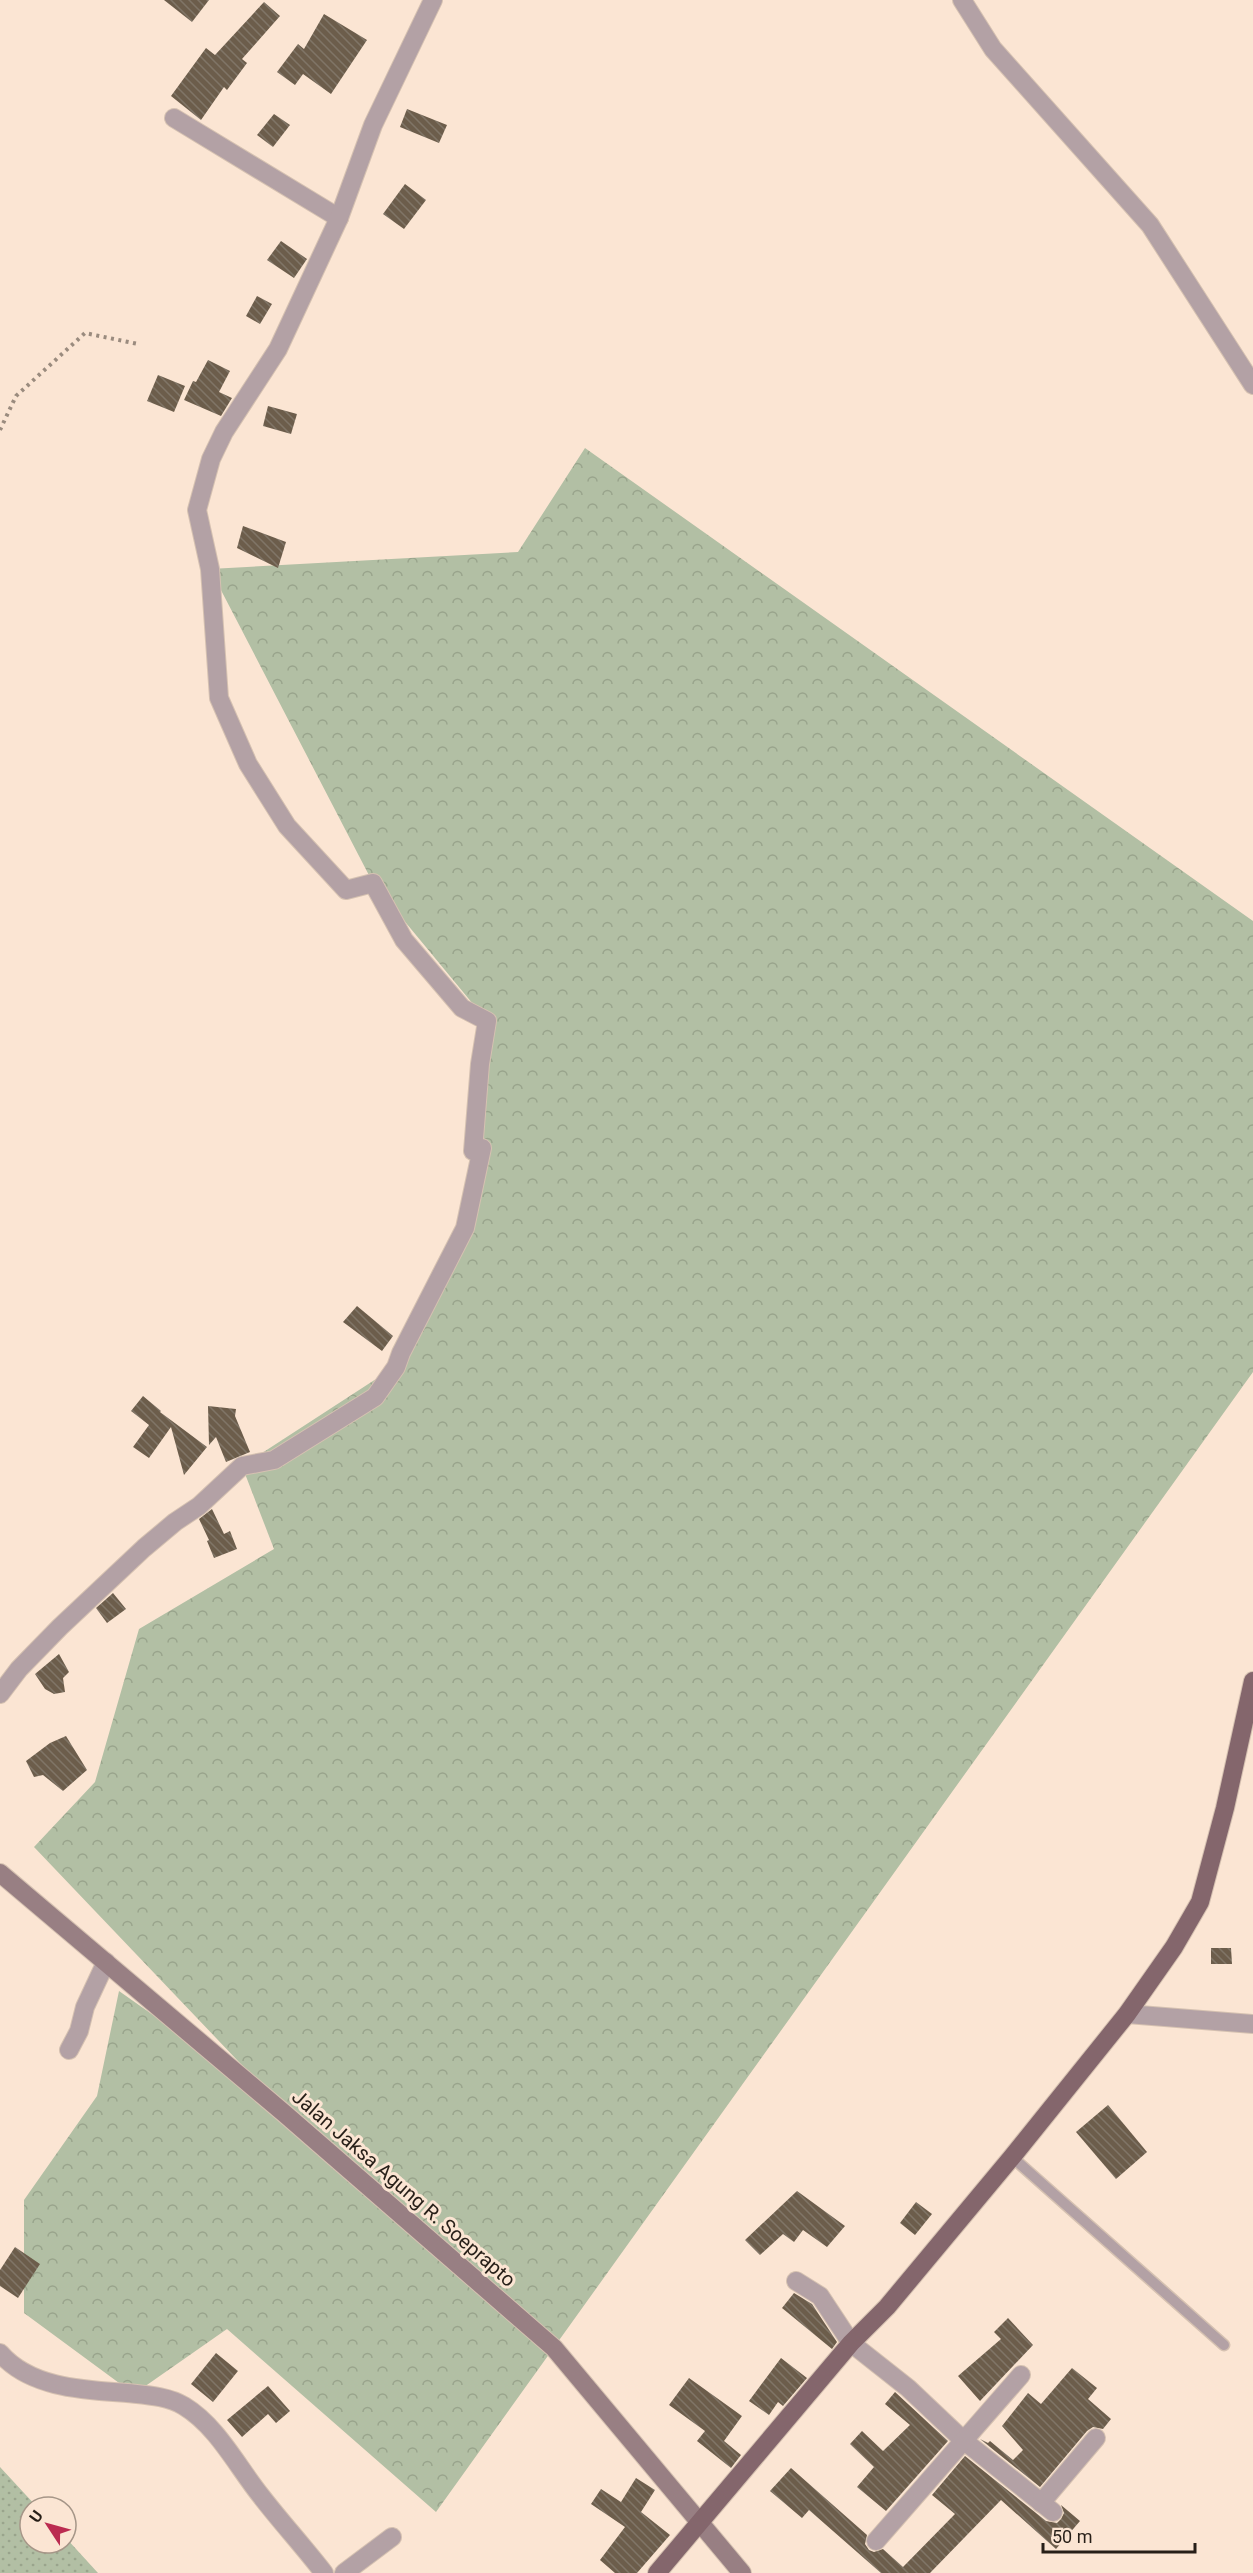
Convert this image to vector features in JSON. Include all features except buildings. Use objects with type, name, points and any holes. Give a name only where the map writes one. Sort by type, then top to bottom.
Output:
[{"type":"main road","points":[[657,2573],[851,2343],[887,2307],[1012,2157],[1127,2014],[1188,1926],[1200,1902],[1225,1808],[1253,1681]]},
{"type":"street","points":[[0,1694],[19,1670],[103,1584],[175,1522],[199,1506],[242,1466],[274,1460],[375,1397],[396,1366],[465,1228],[482,1148],[473,1151],[480,1064],[488,1021],[462,1008],[404,940],[373,883],[346,890],[287,826],[248,764],[219,698],[210,569],[197,510],[211,459],[224,432],[278,349],[339,218],[374,125],[433,0]]},
{"type":"street","points":[[962,0],[993,49],[1150,225],[1253,385]]},
{"type":"street","points":[[174,118],[339,218]]},
{"type":"street","name":"Jalan Jaksa Agung R. Soeprapto","points":[[0,1873],[285,2114],[554,2348],[742,2573]]},
{"type":"street","points":[[69,2050],[79,2031],[85,2007],[106,1962]]},
{"type":"street","points":[[1127,2014],[1253,2025]]},
{"type":"street","points":[[796,2281],[820,2296],[851,2343],[908,2388],[963,2440],[1047,2508],[1096,2438]]},
{"type":"street","points":[[0,2353],[10,2365],[32,2376],[65,2386],[159,2397],[183,2405],[211,2429],[260,2495],[324,2573]]},
{"type":"street","points":[[876,2541],[1022,2375]]},
{"type":"street","points":[[344,2573],[392,2537]]},
{"type":"lane","points":[[1012,2157],[1224,2345]]},
{"type":"path","points":[[0,430],[16,396],[85,333],[138,344]]},
{"type":"green space","points":[[585,448],[1253,921],[1253,1372],[436,2512],[227,2329],[134,2394],[24,2313],[24,2200],[97,2096],[119,1991],[278,2103],[34,1847],[95,1782],[139,1629],[274,1549],[242,1466],[396,1366],[465,1228],[487,1021],[373,883],[210,569],[518,552]]},
{"type":"green space","points":[[0,2467],[26,2495],[18,2495],[18,2555],[78,2555],[78,2551],[98,2573],[0,2573]]}]
